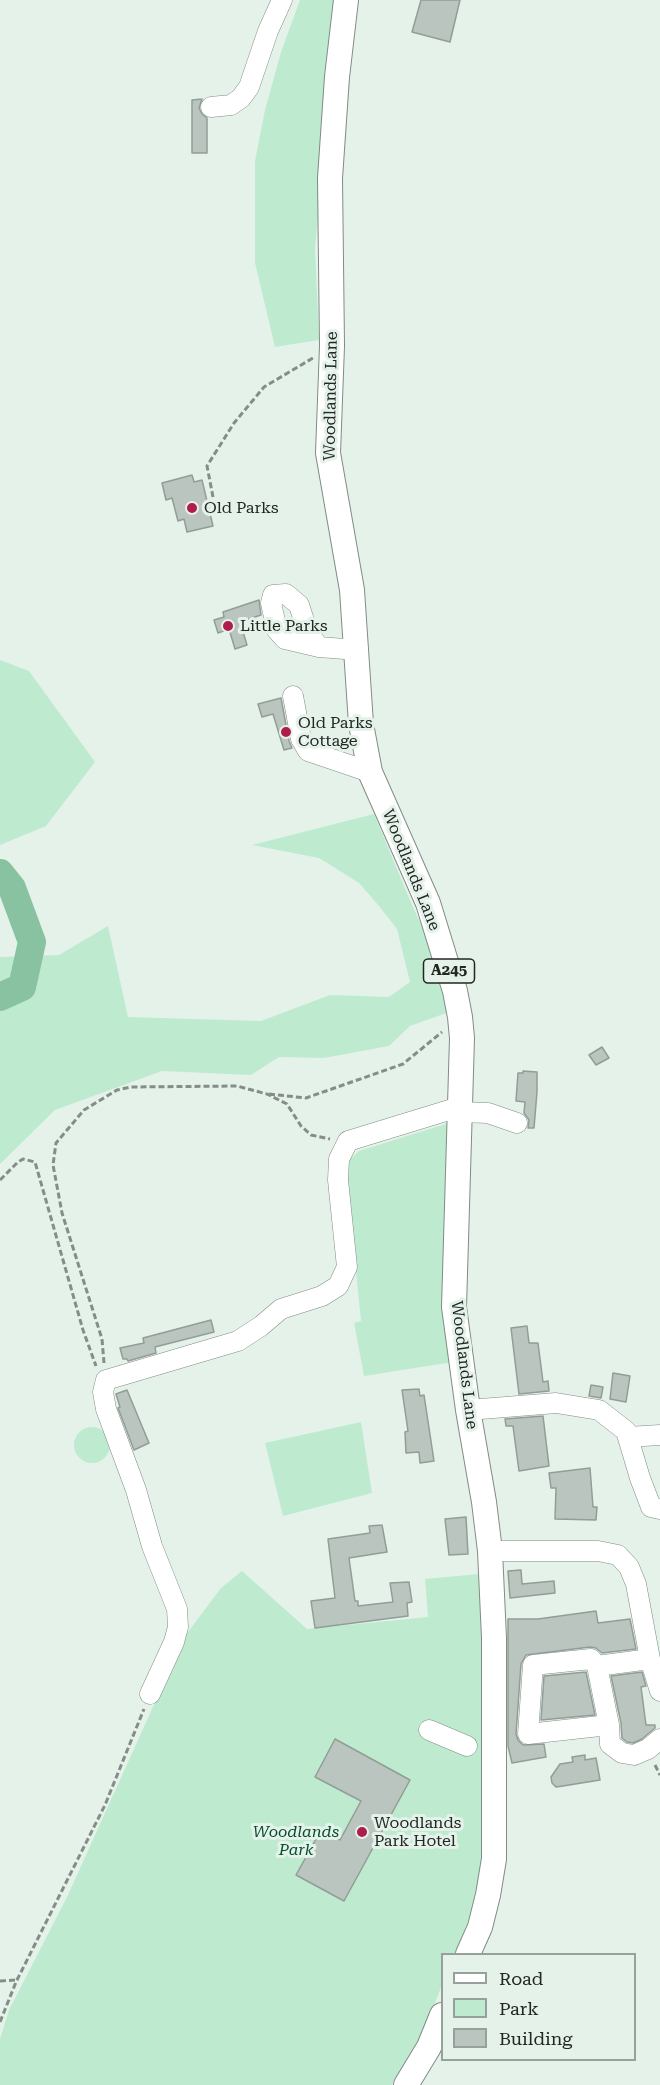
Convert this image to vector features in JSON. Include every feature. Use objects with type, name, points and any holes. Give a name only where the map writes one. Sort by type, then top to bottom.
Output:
[{"type":"main road","name":"Woodlands Lane","points":[[346,0],[336,77],[330,178],[332,346],[328,453],[352,590],[358,650],[361,724],[370,772],[428,903],[453,983],[460,1017],[454,1306],[490,1551],[494,1638],[494,1859],[480,1927],[468,1953]]},
{"type":"main road","points":[[406,2085],[429,2047],[441,2017]]},
{"type":"lane","points":[[212,107],[231,105],[242,98],[249,87],[268,31],[282,0]]},
{"type":"lane","points":[[319,647],[358,650]]},
{"type":"lane","points":[[293,696],[301,739],[308,751],[370,772]]},
{"type":"lane","points":[[150,1694],[174,1642],[178,1627],[177,1609],[152,1546],[136,1490],[106,1409],[103,1392],[106,1380],[238,1341],[281,1309],[322,1296],[338,1286],[347,1267],[338,1180],[339,1159],[348,1141],[459,1110],[489,1113],[517,1123]]},
{"type":"lane","points":[[468,1410],[556,1403],[599,1410],[626,1431],[651,1507],[660,1509]]},
{"type":"lane","points":[[628,1437],[660,1435]]},
{"type":"lane","points":[[490,1551],[598,1551],[618,1556],[628,1567],[636,1584],[650,1659],[660,1697]]},
{"type":"lane","points":[[609,1725],[528,1734],[533,1665],[591,1659],[597,1666],[609,1725],[610,1744],[622,1753],[634,1755],[648,1749],[660,1739]]},
{"type":"lane","points":[[597,1666],[650,1659]]},
{"type":"lane","points":[[429,1730],[467,1746]]},
{"type":"path","points":[[213,497],[207,466],[234,423],[264,387],[332,346]]},
{"type":"path","points":[[106,1380],[102,1340],[62,1213],[53,1165],[56,1143],[84,1110],[124,1088],[237,1086],[267,1094],[306,1098],[403,1064],[460,1017]]},
{"type":"path","points":[[267,1094],[286,1104],[301,1126],[311,1135],[346,1143]]},
{"type":"path","points":[[0,1180],[23,1159],[35,1162],[83,1330],[97,1368],[106,1380]]},
{"type":"path","points":[[0,2022],[17,1980],[105,1805],[150,1694]]},
{"type":"path","points":[[0,1981],[17,1980]]},
{"type":"green space","points":[[300,0],[339,0],[315,248],[319,340],[275,347],[255,263],[255,161],[265,110],[281,52]]},
{"type":"green space","points":[[0,660],[29,671],[95,762],[46,826],[0,845]]},
{"type":"green space","points":[[374,814],[412,905],[444,973],[452,1011],[410,1026],[389,1046],[324,1058],[279,1057],[251,1075],[162,1071],[55,1110],[0,1164],[0,957],[59,955],[108,926],[128,1017],[261,1021],[330,995],[389,997],[410,982],[397,929],[359,883],[319,858],[252,845]]},
{"type":"green space","points":[[452,1122],[453,1362],[364,1376],[354,1323],[361,1321],[346,1172],[350,1159],[359,1151]]},
{"type":"green space","points":[[361,1422],[372,1493],[283,1516],[265,1443]]},
{"type":"green space","points":[[92,1427],[105,1432],[110,1445],[105,1458],[92,1463],[79,1458],[74,1445],[79,1432]]},
{"type":"green space","name":"Woodlands Park","points":[[242,1571],[307,1629],[428,1617],[425,1579],[479,1574],[485,1741],[481,1867],[471,1913],[455,1953],[441,1953],[441,1988],[424,2031],[392,2085],[0,2085],[0,2039],[9,2010],[67,1897],[185,1636],[221,1588]]},
{"type":"building","points":[[421,0],[460,0],[450,42],[412,32]]},
{"type":"building","points":[[202,99],[199,108],[207,118],[207,153],[192,153],[192,100]]},
{"type":"building","name":"Old Parks","points":[[192,475],[194,482],[202,480],[213,526],[187,532],[184,519],[178,521],[172,498],[166,500],[162,483]]},
{"type":"building","name":"Little Parks","points":[[259,600],[261,615],[240,622],[247,645],[235,649],[229,629],[218,633],[214,620],[224,617],[223,612]]},
{"type":"building","name":"Old Parks Cottage","points":[[281,698],[292,748],[284,750],[273,714],[262,717],[258,704]]},
{"type":"building","points":[[602,1047],[609,1058],[596,1065],[589,1055]]},
{"type":"building","points":[[523,1071],[537,1072],[534,1128],[528,1128],[529,1120],[524,1113],[525,1102],[516,1101],[518,1073],[523,1073]]},
{"type":"building","points":[[211,1320],[214,1332],[155,1347],[156,1353],[128,1361],[123,1359],[120,1348],[144,1343],[143,1338]]},
{"type":"building","points":[[527,1326],[529,1343],[538,1343],[543,1382],[548,1381],[549,1391],[519,1394],[511,1328]]},
{"type":"building","points":[[613,1373],[630,1376],[626,1402],[610,1399]]},
{"type":"building","points":[[591,1385],[603,1387],[601,1398],[589,1396]]},
{"type":"building","points":[[419,1389],[420,1396],[424,1395],[434,1461],[420,1463],[419,1452],[406,1453],[405,1432],[408,1431],[402,1390]]},
{"type":"building","points":[[127,1390],[149,1443],[134,1450],[118,1408],[120,1407],[116,1394]]},
{"type":"building","points":[[543,1416],[549,1466],[519,1471],[513,1426],[506,1426],[505,1419]]},
{"type":"building","points":[[590,1468],[593,1507],[597,1507],[596,1520],[555,1519],[556,1488],[551,1488],[549,1473]]},
{"type":"building","points":[[466,1517],[468,1554],[449,1555],[445,1519]]},
{"type":"building","points":[[382,1525],[387,1552],[349,1558],[355,1601],[358,1601],[358,1606],[393,1602],[390,1583],[409,1582],[412,1602],[407,1603],[408,1616],[315,1628],[311,1601],[335,1598],[328,1539],[370,1533],[369,1526]]},
{"type":"building","points":[[521,1570],[522,1584],[554,1581],[555,1593],[510,1598],[508,1571]]},
{"type":"building","points":[[596,1611],[598,1623],[630,1619],[636,1649],[602,1653],[590,1647],[526,1655],[521,1664],[516,1734],[523,1745],[544,1744],[546,1757],[512,1763],[508,1746],[508,1619],[538,1619]]},
{"type":"building","points":[[586,1672],[595,1715],[541,1720],[544,1676]]},
{"type":"building","points":[[642,1672],[646,1686],[641,1687],[646,1725],[655,1725],[655,1728],[642,1739],[633,1743],[627,1742],[622,1738],[611,1676]]},
{"type":"building","name":"Woodlands Park Hotel","points":[[335,1739],[410,1780],[344,1901],[296,1875],[321,1830],[340,1840],[361,1801],[315,1777]]},
{"type":"building","points":[[585,1755],[585,1760],[596,1758],[600,1780],[556,1787],[552,1783],[551,1777],[560,1764],[573,1762],[572,1757]]},
{"type":"waterway","points":[[0,873],[12,888],[32,942],[22,987],[0,997]]},
{"type":"place","name":"Old Parks","points":[[192,508]]},
{"type":"place","name":"Little Parks","points":[[228,626]]},
{"type":"place","name":"Old Parks Cottage","points":[[286,732]]},
{"type":"place","name":"Woodlands Park Hotel","points":[[362,1832]]}]
